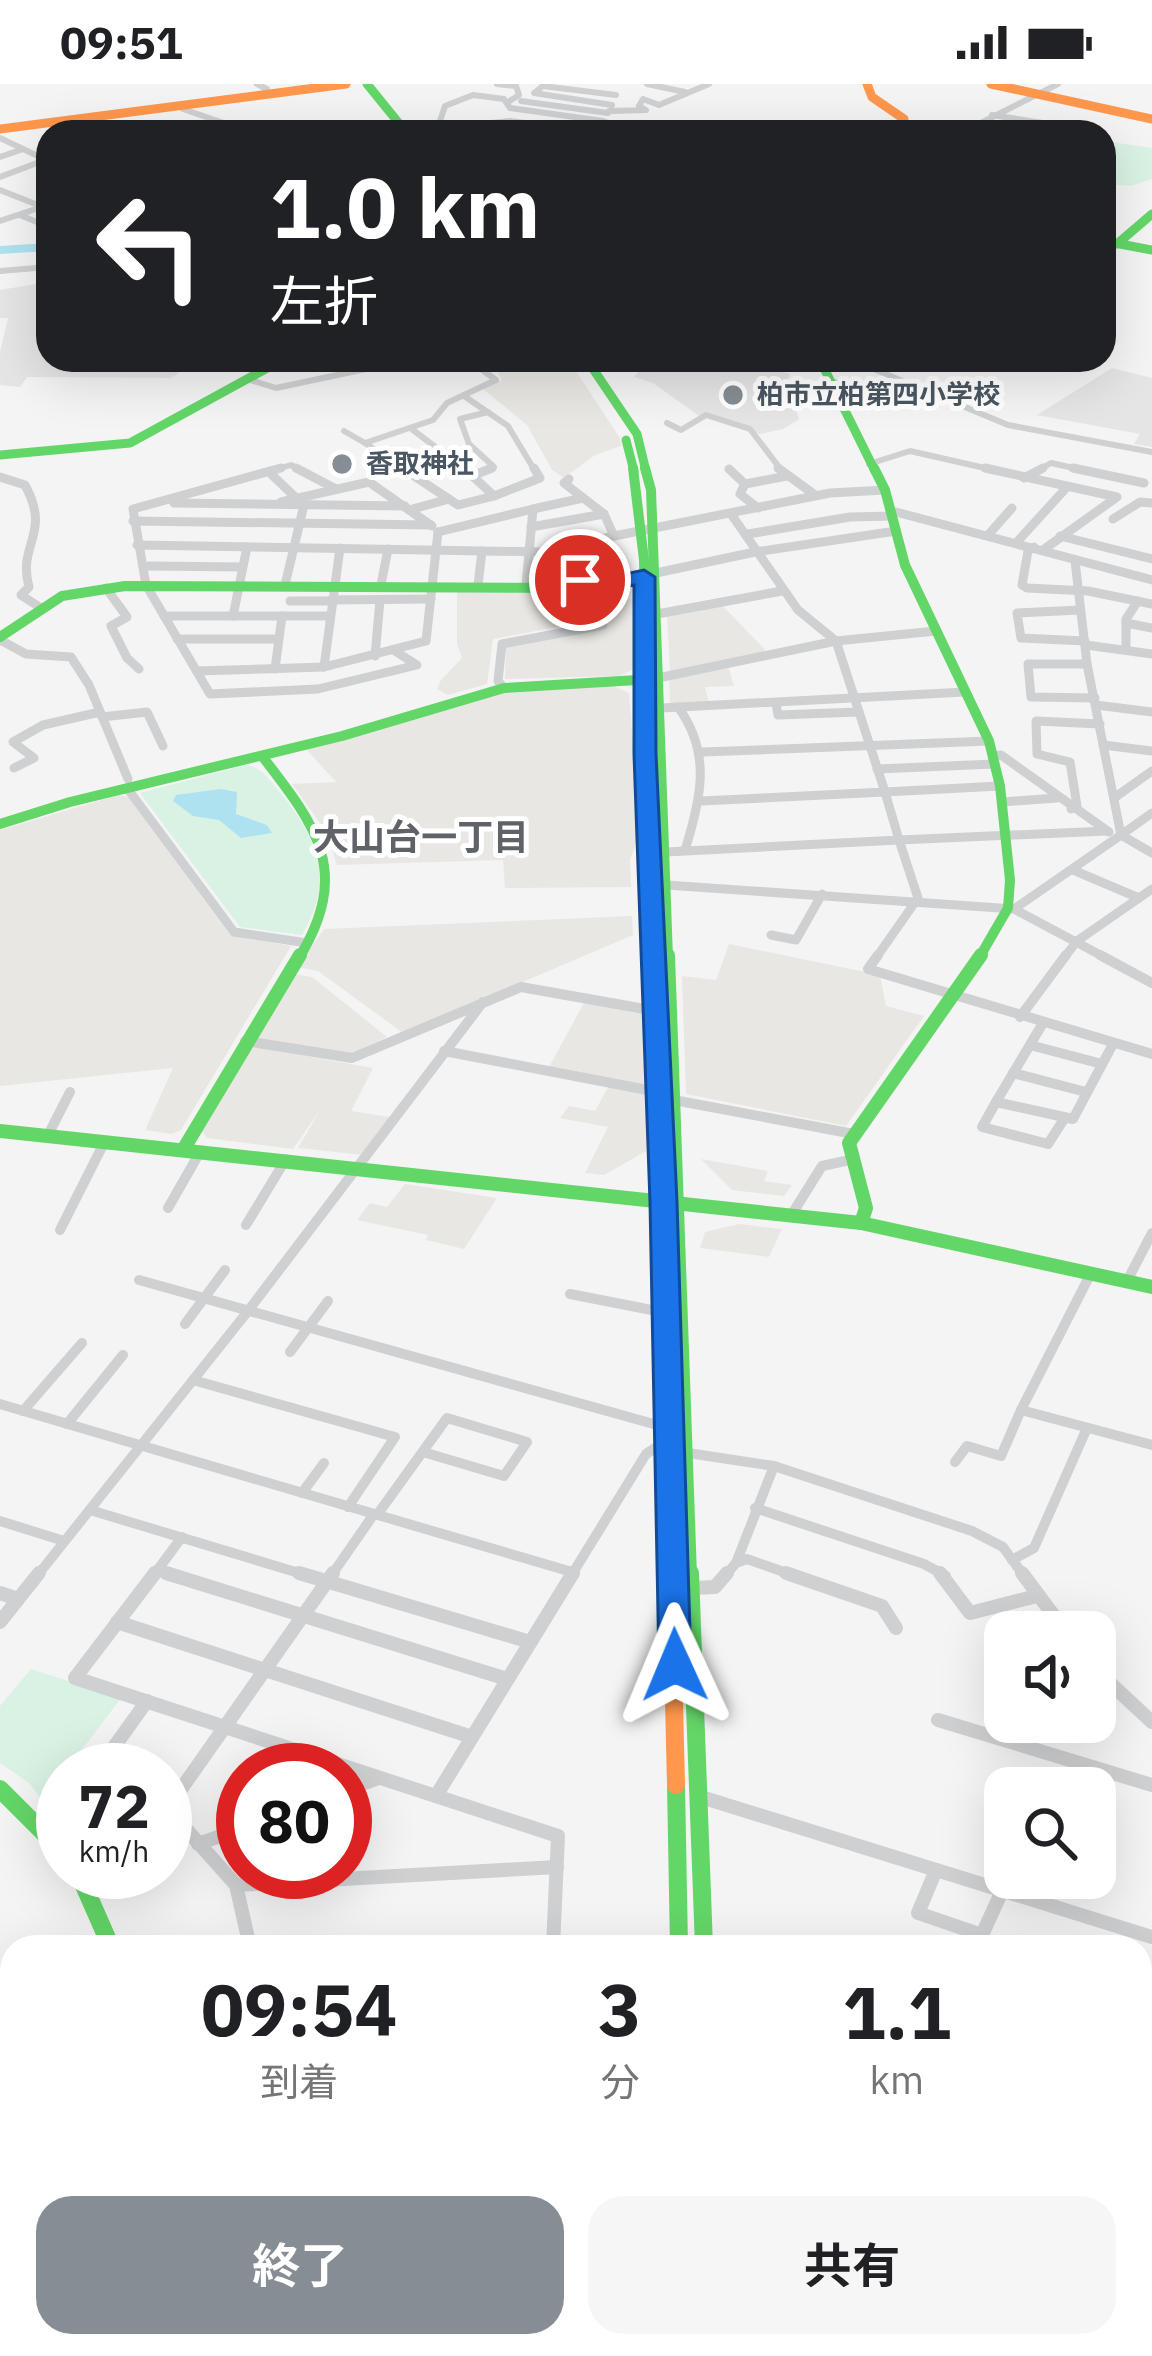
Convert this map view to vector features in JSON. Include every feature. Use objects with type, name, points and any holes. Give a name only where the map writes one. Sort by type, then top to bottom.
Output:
[{"type":"main road","points":[[47,120],[262,86],[304,84]]},
{"type":"main road","points":[[75,120],[324,84]]},
{"type":"main road","points":[[50,120],[346,84]]},
{"type":"main road","points":[[80,120],[367,84],[396,120]]},
{"type":"main road","points":[[381,84],[412,120]]},
{"type":"main road","points":[[868,84],[872,97],[904,120]]},
{"type":"main road","points":[[991,84],[1152,119]]},
{"type":"main road","points":[[0,132],[34,122]]},
{"type":"main road","points":[[0,132],[36,126]]},
{"type":"main road","points":[[1116,239],[1152,214]]},
{"type":"main road","points":[[1116,243],[1152,250]]},
{"type":"main road","points":[[0,454],[130,443],[260,372]]},
{"type":"main road","points":[[584,372],[614,415],[632,453],[647,531]]},
{"type":"main road","points":[[596,372],[625,412],[646,456],[658,1093],[682,1313],[704,1935]]},
{"type":"main road","points":[[825,372],[885,490],[899,550],[992,753],[1001,794],[1011,909],[854,1134],[850,1160],[866,1208],[861,1223]]},
{"type":"main road","points":[[0,639],[62,596],[146,585],[238,585],[331,595],[432,592],[478,585],[584,587],[650,575]]},
{"type":"main road","points":[[650,575],[657,614],[651,680],[661,708],[674,1100],[664,1312],[679,1935]]},
{"type":"main road","points":[[0,824],[127,783],[262,756],[504,688],[651,680]]},
{"type":"main road","points":[[183,1150],[328,903],[330,858],[320,830],[262,756]]},
{"type":"main road","points":[[0,1131],[861,1223],[1152,1287]]},
{"type":"main road","points":[[0,1789],[36,1825]]},
{"type":"main road","points":[[90,1899],[106,1935]]},
{"type":"street","points":[[440,120],[445,106],[466,94],[505,102],[519,95],[516,86],[497,84]]},
{"type":"street","points":[[608,113],[616,95],[628,84]]},
{"type":"street","points":[[647,84],[688,92]]},
{"type":"street","points":[[505,102],[510,108],[639,113],[646,110],[639,106],[643,100],[659,105],[709,84]]},
{"type":"street","points":[[983,120],[1058,84]]},
{"type":"street","points":[[616,95],[543,86],[534,93],[608,113],[617,120]]},
{"type":"street","points":[[521,101],[608,113]]},
{"type":"street","points":[[183,109],[215,120]]},
{"type":"street","points":[[992,115],[1024,120]]},
{"type":"street","points":[[0,132],[36,155]]},
{"type":"street","points":[[0,158],[23,149]]},
{"type":"street","points":[[0,177],[36,164]]},
{"type":"street","points":[[0,190],[36,203]]},
{"type":"street","points":[[0,201],[15,196]]},
{"type":"street","points":[[0,221],[36,210]]},
{"type":"street","points":[[20,214],[36,221]]},
{"type":"street","points":[[0,271],[36,268]]},
{"type":"street","points":[[247,379],[276,388],[352,372]]},
{"type":"street","points":[[365,443],[433,420],[447,403],[496,380],[485,372]]},
{"type":"street","points":[[880,372],[1008,425],[1152,452]]},
{"type":"street","points":[[830,383],[852,381],[880,390]]},
{"type":"street","points":[[344,431],[458,505],[540,478],[508,426],[464,396]]},
{"type":"street","points":[[472,476],[494,467],[469,444],[460,418],[488,412]]},
{"type":"street","points":[[667,423],[681,430],[706,415],[750,429],[766,456],[815,496]]},
{"type":"street","points":[[412,430],[494,496]]},
{"type":"street","points":[[869,464],[910,451],[1118,497]]},
{"type":"street","points":[[1024,478],[1051,463],[1148,481]]},
{"type":"street","points":[[336,489],[292,466],[134,509],[135,543],[149,566],[146,585],[210,694],[318,689],[417,665],[395,651]]},
{"type":"street","points":[[729,470],[745,484]]},
{"type":"street","points":[[269,472],[295,497]]},
{"type":"street","points":[[745,484],[787,476]]},
{"type":"street","points":[[0,478],[25,485],[40,512],[34,544],[23,564],[28,587],[21,595],[41,608]]},
{"type":"street","points":[[568,478],[564,483],[604,514],[614,536]]},
{"type":"street","points":[[1148,481],[1028,551],[1022,585],[1152,604]]},
{"type":"street","points":[[278,504],[369,482],[435,528]]},
{"type":"street","points":[[229,483],[251,504]]},
{"type":"street","points":[[745,484],[740,494],[758,508]]},
{"type":"street","points":[[1017,542],[1067,487]]},
{"type":"street","points":[[135,543],[558,549],[815,496],[885,490]]},
{"type":"street","points":[[133,520],[435,528],[486,521],[583,497]]},
{"type":"street","points":[[156,503],[407,508],[449,499]]},
{"type":"street","points":[[1113,519],[1140,502],[1152,503]]},
{"type":"street","points":[[214,522],[218,503]]},
{"type":"street","points":[[288,593],[304,505]]},
{"type":"street","points":[[989,534],[1012,508]]},
{"type":"street","points":[[526,585],[533,509]]},
{"type":"street","points":[[531,527],[604,514]]},
{"type":"street","points":[[731,514],[782,591],[836,641],[916,902]]},
{"type":"street","points":[[748,534],[850,517],[894,520],[989,534],[1152,580]]},
{"type":"street","points":[[650,575],[894,520]]},
{"type":"street","points":[[478,585],[486,521]]},
{"type":"street","points":[[197,671],[323,667],[426,640],[435,528]]},
{"type":"street","points":[[1060,536],[1152,559]]},
{"type":"street","points":[[135,543],[436,548]]},
{"type":"street","points":[[233,616],[247,547]]},
{"type":"street","points":[[323,667],[340,548]]},
{"type":"street","points":[[375,656],[388,549]]},
{"type":"street","points":[[504,688],[498,681],[502,644],[603,625],[585,604],[576,567],[558,549]]},
{"type":"street","points":[[1075,561],[1087,664],[1119,837]]},
{"type":"street","points":[[149,566],[242,567]]},
{"type":"street","points":[[106,589],[127,617],[111,626],[127,658],[140,669]]},
{"type":"street","points":[[657,614],[782,591]]},
{"type":"street","points":[[1126,650],[1126,623],[1138,601]]},
{"type":"street","points":[[1080,610],[1017,613],[1021,638],[1152,653]]},
{"type":"street","points":[[164,616],[330,616]]},
{"type":"street","points":[[275,669],[282,616]]},
{"type":"street","points":[[1126,623],[1152,628]]},
{"type":"street","points":[[651,680],[836,641],[936,631]]},
{"type":"street","points":[[0,639],[26,654],[71,657],[90,680],[127,783],[234,932],[308,944]]},
{"type":"street","points":[[177,639],[278,639]]},
{"type":"street","points":[[1087,664],[1028,664],[1031,697],[1152,712]]},
{"type":"street","points":[[661,708],[965,692]]},
{"type":"street","points":[[58,704],[64,720]]},
{"type":"street","points":[[776,704],[778,715],[859,712]]},
{"type":"street","points":[[678,707],[692,722],[703,752],[701,801],[685,850]]},
{"type":"street","points":[[14,768],[34,758],[13,742],[28,731],[101,714],[147,712],[163,746]]},
{"type":"street","points":[[1072,808],[1077,806],[1070,762],[1037,754],[1036,721],[1100,724]]},
{"type":"street","points":[[703,752],[870,745],[1001,755],[1106,831],[1152,854]]},
{"type":"street","points":[[1103,745],[1152,752]]},
{"type":"street","points":[[877,769],[992,753]]},
{"type":"street","points":[[1114,798],[1152,771]]},
{"type":"street","points":[[701,801],[885,792],[1057,798]]},
{"type":"street","points":[[1011,909],[1152,813]]},
{"type":"street","points":[[666,852],[1106,831]]},
{"type":"street","points":[[1073,870],[1138,898]]},
{"type":"street","points":[[667,885],[1011,909],[1152,983]]},
{"type":"street","points":[[1020,1017],[1077,941],[1152,889]]},
{"type":"street","points":[[771,935],[796,940],[822,895]]},
{"type":"street","points":[[916,902],[868,969],[952,998],[1152,1054]]},
{"type":"street","points":[[245,1041],[352,1058],[521,987],[656,1012]]},
{"type":"street","points":[[0,1622],[248,1311],[484,1002]]},
{"type":"street","points":[[1043,1023],[982,1127],[1048,1144],[1064,1119]]},
{"type":"street","points":[[996,1102],[1073,1119],[1113,1044]]},
{"type":"street","points":[[1030,1045],[1102,1064]]},
{"type":"street","points":[[444,1051],[658,1093]]},
{"type":"street","points":[[1013,1073],[1086,1092]]},
{"type":"street","points":[[48,1136],[70,1092]]},
{"type":"street","points":[[674,1100],[854,1134]]},
{"type":"street","points":[[60,1230],[105,1141]]},
{"type":"street","points":[[168,1208],[200,1152]]},
{"type":"street","points":[[246,1225],[286,1159]]},
{"type":"street","points":[[792,1214],[822,1166],[850,1160]]},
{"type":"street","points":[[1127,1281],[1152,1233]]},
{"type":"street","points":[[185,1324],[225,1270]]},
{"type":"street","points":[[956,1462],[968,1446],[1001,1456],[1091,1273]]},
{"type":"street","points":[[139,1280],[668,1428]]},
{"type":"street","points":[[571,1294],[682,1313]]},
{"type":"street","points":[[290,1352],[328,1301]]},
{"type":"street","points":[[23,1412],[82,1343]]},
{"type":"street","points":[[67,1424],[123,1355]]},
{"type":"street","points":[[194,1380],[395,1437],[348,1507]]},
{"type":"street","points":[[0,1405],[572,1572]]},
{"type":"street","points":[[1021,1410],[1152,1445]]},
{"type":"street","points":[[192,1776],[447,1418],[527,1442],[503,1476],[423,1452]]},
{"type":"street","points":[[1012,1560],[1034,1548],[1087,1428]]},
{"type":"street","points":[[436,1796],[646,1454],[656,1448],[774,1466],[972,1531],[1003,1547],[1049,1611]]},
{"type":"street","points":[[302,1493],[324,1463]]},
{"type":"street","points":[[692,1588],[715,1587],[736,1563],[774,1466]]},
{"type":"street","points":[[755,1508],[924,1564],[946,1576],[970,1613],[1037,1596]]},
{"type":"street","points":[[89,1510],[530,1642]]},
{"type":"street","points":[[0,1521],[64,1541]]},
{"type":"street","points":[[182,1538],[75,1678],[558,1836],[554,1935]]},
{"type":"street","points":[[736,1563],[747,1559],[882,1606],[896,1628]]},
{"type":"street","points":[[157,1570],[507,1679]]},
{"type":"street","points":[[0,1593],[19,1598]]},
{"type":"street","points":[[117,1622],[472,1737]]},
{"type":"street","points":[[1116,1689],[1152,1722]]},
{"type":"street","points":[[117,1743],[147,1701]]},
{"type":"street","points":[[938,1720],[1152,1785]]},
{"type":"street","points":[[372,1780],[379,1778]]},
{"type":"street","points":[[701,1797],[984,1885]]},
{"type":"street","points":[[192,1837],[216,1863]]},
{"type":"street","points":[[199,1844],[216,1838]]},
{"type":"street","points":[[372,1878],[557,1868]]},
{"type":"street","points":[[936,1870],[919,1913],[982,1935],[998,1899]]},
{"type":"street","points":[[239,1899],[247,1935]]},
{"type":"street","points":[[1028,1899],[1145,1935]]},
{"type":"shaded area","points":[[36,284],[36,372],[180,372],[171,378],[27,377],[20,387],[0,385],[0,352],[8,318],[0,318],[0,290]]},
{"type":"shaded area","points":[[1116,369],[1152,378],[1152,447],[1134,444],[1140,434],[1037,415],[1106,372]]},
{"type":"shaded area","points":[[497,372],[577,372],[621,446],[595,455],[564,478],[552,470],[527,425],[483,389],[502,380]]},
{"type":"shaded area","name":"柏市立柏第四小学校","points":[[638,372],[783,372],[790,374],[784,387],[801,389],[793,401],[799,419],[783,429],[759,434],[737,422],[705,413],[699,416],[653,383],[634,377]]},
{"type":"shaded area","points":[[457,592],[579,594],[595,620],[493,639],[487,684],[448,695],[437,689],[462,658],[457,643]]},
{"type":"shaded area","points":[[635,598],[634,669],[619,676],[505,679],[506,647],[607,626],[593,607]]},
{"type":"shaded area","points":[[722,605],[769,654],[670,672],[667,616]]},
{"type":"shaded area","points":[[728,666],[734,686],[705,687],[709,703],[670,704],[669,677]]},
{"type":"shaded area","points":[[611,685],[629,693],[640,833],[630,860],[631,887],[505,888],[503,860],[337,865],[327,833],[292,784],[336,782],[305,748],[496,693]]},
{"type":"shaded area","points":[[119,795],[128,797],[230,935],[291,946],[181,1130],[172,1134],[145,1130],[173,1068],[0,1086],[0,830]]},
{"type":"shaded area","points":[[632,916],[633,935],[403,1033],[318,971],[297,967],[324,929]]},
{"type":"shaded area","points":[[729,944],[880,975],[886,1006],[924,1016],[846,1126],[686,1094],[682,976],[716,980]]},
{"type":"shaded area","points":[[294,974],[312,977],[387,1037],[348,1055],[261,1040],[257,1036]]},
{"type":"shaded area","points":[[585,1001],[644,1013],[646,1087],[548,1069]]},
{"type":"shaded area","points":[[257,1047],[373,1068],[351,1111],[390,1117],[363,1155],[298,1148],[322,1107],[293,1149],[207,1138],[202,1131],[250,1050]]},
{"type":"shaded area","points":[[609,1086],[646,1093],[646,1151],[604,1175],[585,1173],[608,1127],[560,1118],[569,1106],[595,1111]]},
{"type":"shaded area","points":[[701,1159],[768,1171],[764,1181],[792,1185],[784,1196],[732,1190]]},
{"type":"shaded area","points":[[405,1184],[497,1198],[464,1249],[426,1240],[428,1235],[357,1220],[370,1203],[387,1207]]},
{"type":"shaded area","points":[[739,1224],[782,1229],[769,1257],[700,1248],[705,1232]]},
{"type":"green space","points":[[1116,143],[1152,148],[1152,179],[1116,185]]},
{"type":"green space","points":[[246,765],[270,780],[313,845],[318,897],[302,935],[240,927],[140,793]]},
{"type":"green space","points":[[31,1669],[121,1698],[87,1743],[36,1743],[36,1792],[0,1763],[0,1706]]},
{"type":"water","points":[[221,789],[237,792],[236,814],[267,825],[272,833],[241,838],[219,820],[193,816],[173,801],[176,795]]},
{"type":"waterway","points":[[0,250],[36,248]]},
{"type":"traffic: fast","points":[[367,84],[396,120]]},
{"type":"traffic: fast","points":[[1117,244],[1152,214]]},
{"type":"traffic: fast","points":[[1116,243],[1152,250]]},
{"type":"traffic: fast","points":[[0,455],[130,443],[260,372]]},
{"type":"traffic: fast","points":[[595,372],[637,434],[651,490],[704,1935]]},
{"type":"traffic: fast","points":[[826,372],[885,490],[905,565],[989,741],[1000,786],[1010,880],[1008,908],[995,935],[849,1143],[866,1208],[861,1223]]},
{"type":"traffic: fast","points":[[626,440],[639,499],[644,560],[643,682],[667,1375]]},
{"type":"traffic: fast","points":[[0,637],[62,596],[125,586],[586,588],[652,574]]},
{"type":"traffic: fast","points":[[0,824],[70,802],[342,736],[504,688],[654,679]]},
{"type":"traffic: fast","points":[[183,1150],[318,926],[325,900],[327,876],[317,834],[262,756]]},
{"type":"traffic: fast","points":[[0,1131],[861,1223],[1152,1287]]},
{"type":"traffic: fast","points":[[676,1785],[679,1935]]},
{"type":"traffic: fast","points":[[0,1789],[36,1825]]},
{"type":"traffic: fast","points":[[90,1899],[106,1935]]},
{"type":"traffic: slow","points":[[69,120],[346,84]]},
{"type":"traffic: slow","points":[[867,84],[872,97],[904,120]]},
{"type":"traffic: slow","points":[[991,84],[1152,119]]},
{"type":"traffic: slow","points":[[0,129],[36,124]]},
{"type":"traffic: slow","points":[[667,1375],[676,1785]]},
{"type":"place","name":"柏市立柏第四小学校","points":[[733,395]]},
{"type":"place","name":"香取神社","points":[[342,464]]},
{"type":"district","name":"大山台一丁目","points":[[421,837]]},
{"type":"route","points":[[580,580],[586,588],[644,577],[645,754],[664,1202],[675,1665]]}]
